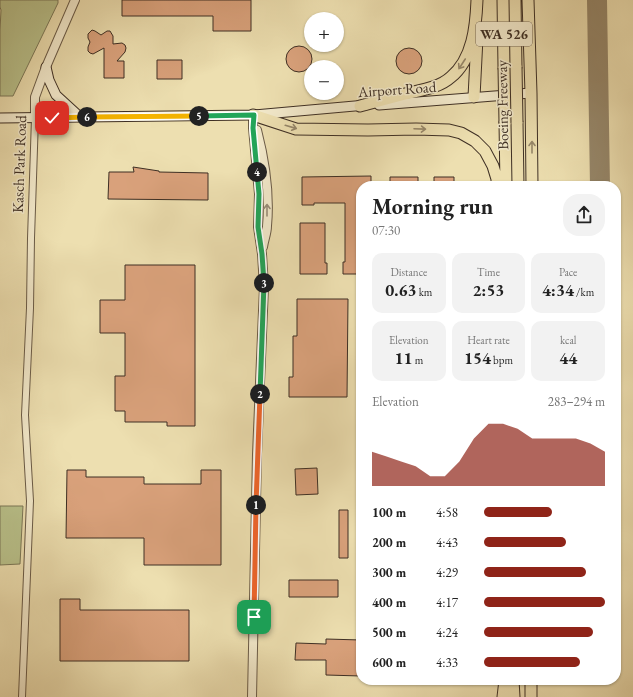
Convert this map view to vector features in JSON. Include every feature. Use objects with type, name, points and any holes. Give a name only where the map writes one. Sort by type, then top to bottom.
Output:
[{"type":"highway","points":[[360,106],[427,89],[441,84],[451,77],[466,58],[470,46],[477,0]]},
{"type":"highway","name":"Boeing Freeway","points":[[503,0],[517,122],[518,181]]},
{"type":"highway","name":"Boeing Freeway","points":[[506,181],[506,123],[514,0]]},
{"type":"highway","points":[[528,0],[532,181]]},
{"type":"highway","points":[[474,97],[478,27],[476,13]]},
{"type":"highway","points":[[254,115],[296,129],[416,129],[449,130],[461,133],[475,141],[485,152],[493,166],[497,181]]},
{"type":"highway","points":[[503,697],[504,685]]},
{"type":"highway","points":[[513,685],[514,697]]},
{"type":"highway","points":[[531,685],[531,697]]},
{"type":"main road","points":[[46,67],[49,80],[56,95],[80,117]]},
{"type":"main road","name":"Airport Road","points":[[0,118],[254,115],[531,93]]},
{"type":"street","points":[[68,0],[70,12]]},
{"type":"street","name":"Kasch Park Road","points":[[22,697],[30,501],[25,415],[30,308],[35,97],[46,67],[75,0]]},
{"type":"street","points":[[252,697],[257,454],[264,287],[262,254],[258,227],[259,194],[253,128],[254,115]]},
{"type":"green space","points":[[0,0],[58,0],[58,3],[13,96],[0,96]]},
{"type":"green space","points":[[0,506],[23,506],[20,564],[0,565]]},
{"type":"building","points":[[122,0],[251,0],[251,31],[213,31],[213,16],[122,16]]},
{"type":"building","points":[[92,30],[101,35],[107,31],[110,31],[113,36],[113,44],[122,43],[125,45],[125,52],[117,61],[124,61],[124,78],[104,78],[104,48],[93,54],[88,51],[90,42],[88,34]]},
{"type":"building","points":[[294,47],[304,47],[304,52],[310,52],[312,60],[304,60],[304,71],[294,71],[287,64],[287,54]]},
{"type":"building","points":[[409,48],[418,52],[422,61],[418,70],[409,74],[400,70],[396,61],[400,52]]},
{"type":"building","points":[[157,60],[182,60],[182,79],[157,79]]},
{"type":"building","points":[[133,167],[159,172],[208,173],[208,200],[108,199],[109,172],[134,172]]},
{"type":"building","points":[[371,176],[371,181],[356,181],[356,274],[343,274],[343,262],[345,262],[345,203],[314,203],[314,205],[302,205],[302,177]]},
{"type":"building","points":[[390,177],[418,177],[418,181],[390,181]]},
{"type":"building","points":[[434,177],[454,177],[454,181],[434,181]]},
{"type":"building","points":[[300,223],[325,223],[325,263],[327,263],[327,274],[300,274]]},
{"type":"building","points":[[125,265],[195,265],[195,426],[167,426],[167,422],[125,422],[125,411],[115,411],[115,376],[125,376],[125,333],[100,333],[100,300],[125,300]]},
{"type":"building","points":[[297,299],[348,299],[347,397],[289,397],[289,377],[293,377],[293,336],[297,336]]},
{"type":"building","points":[[317,468],[318,494],[296,495],[295,469]]},
{"type":"building","points":[[67,470],[86,470],[86,477],[144,477],[144,484],[201,484],[201,470],[221,470],[221,565],[144,565],[144,538],[66,538]]},
{"type":"building","points":[[339,510],[348,510],[348,558],[339,558]]},
{"type":"building","points":[[289,580],[338,580],[338,597],[289,597]]},
{"type":"building","points":[[60,599],[80,599],[80,610],[189,610],[189,661],[60,661]]},
{"type":"building","points":[[326,639],[356,640],[356,676],[326,675],[326,660],[295,660],[296,643],[326,644]]},
{"type":"taxiway","points":[[597,0],[600,181]]},
{"type":"route","points":[[52,118],[254,115],[253,128],[259,194],[258,227],[262,254],[264,287],[257,454],[254,617]]}]
